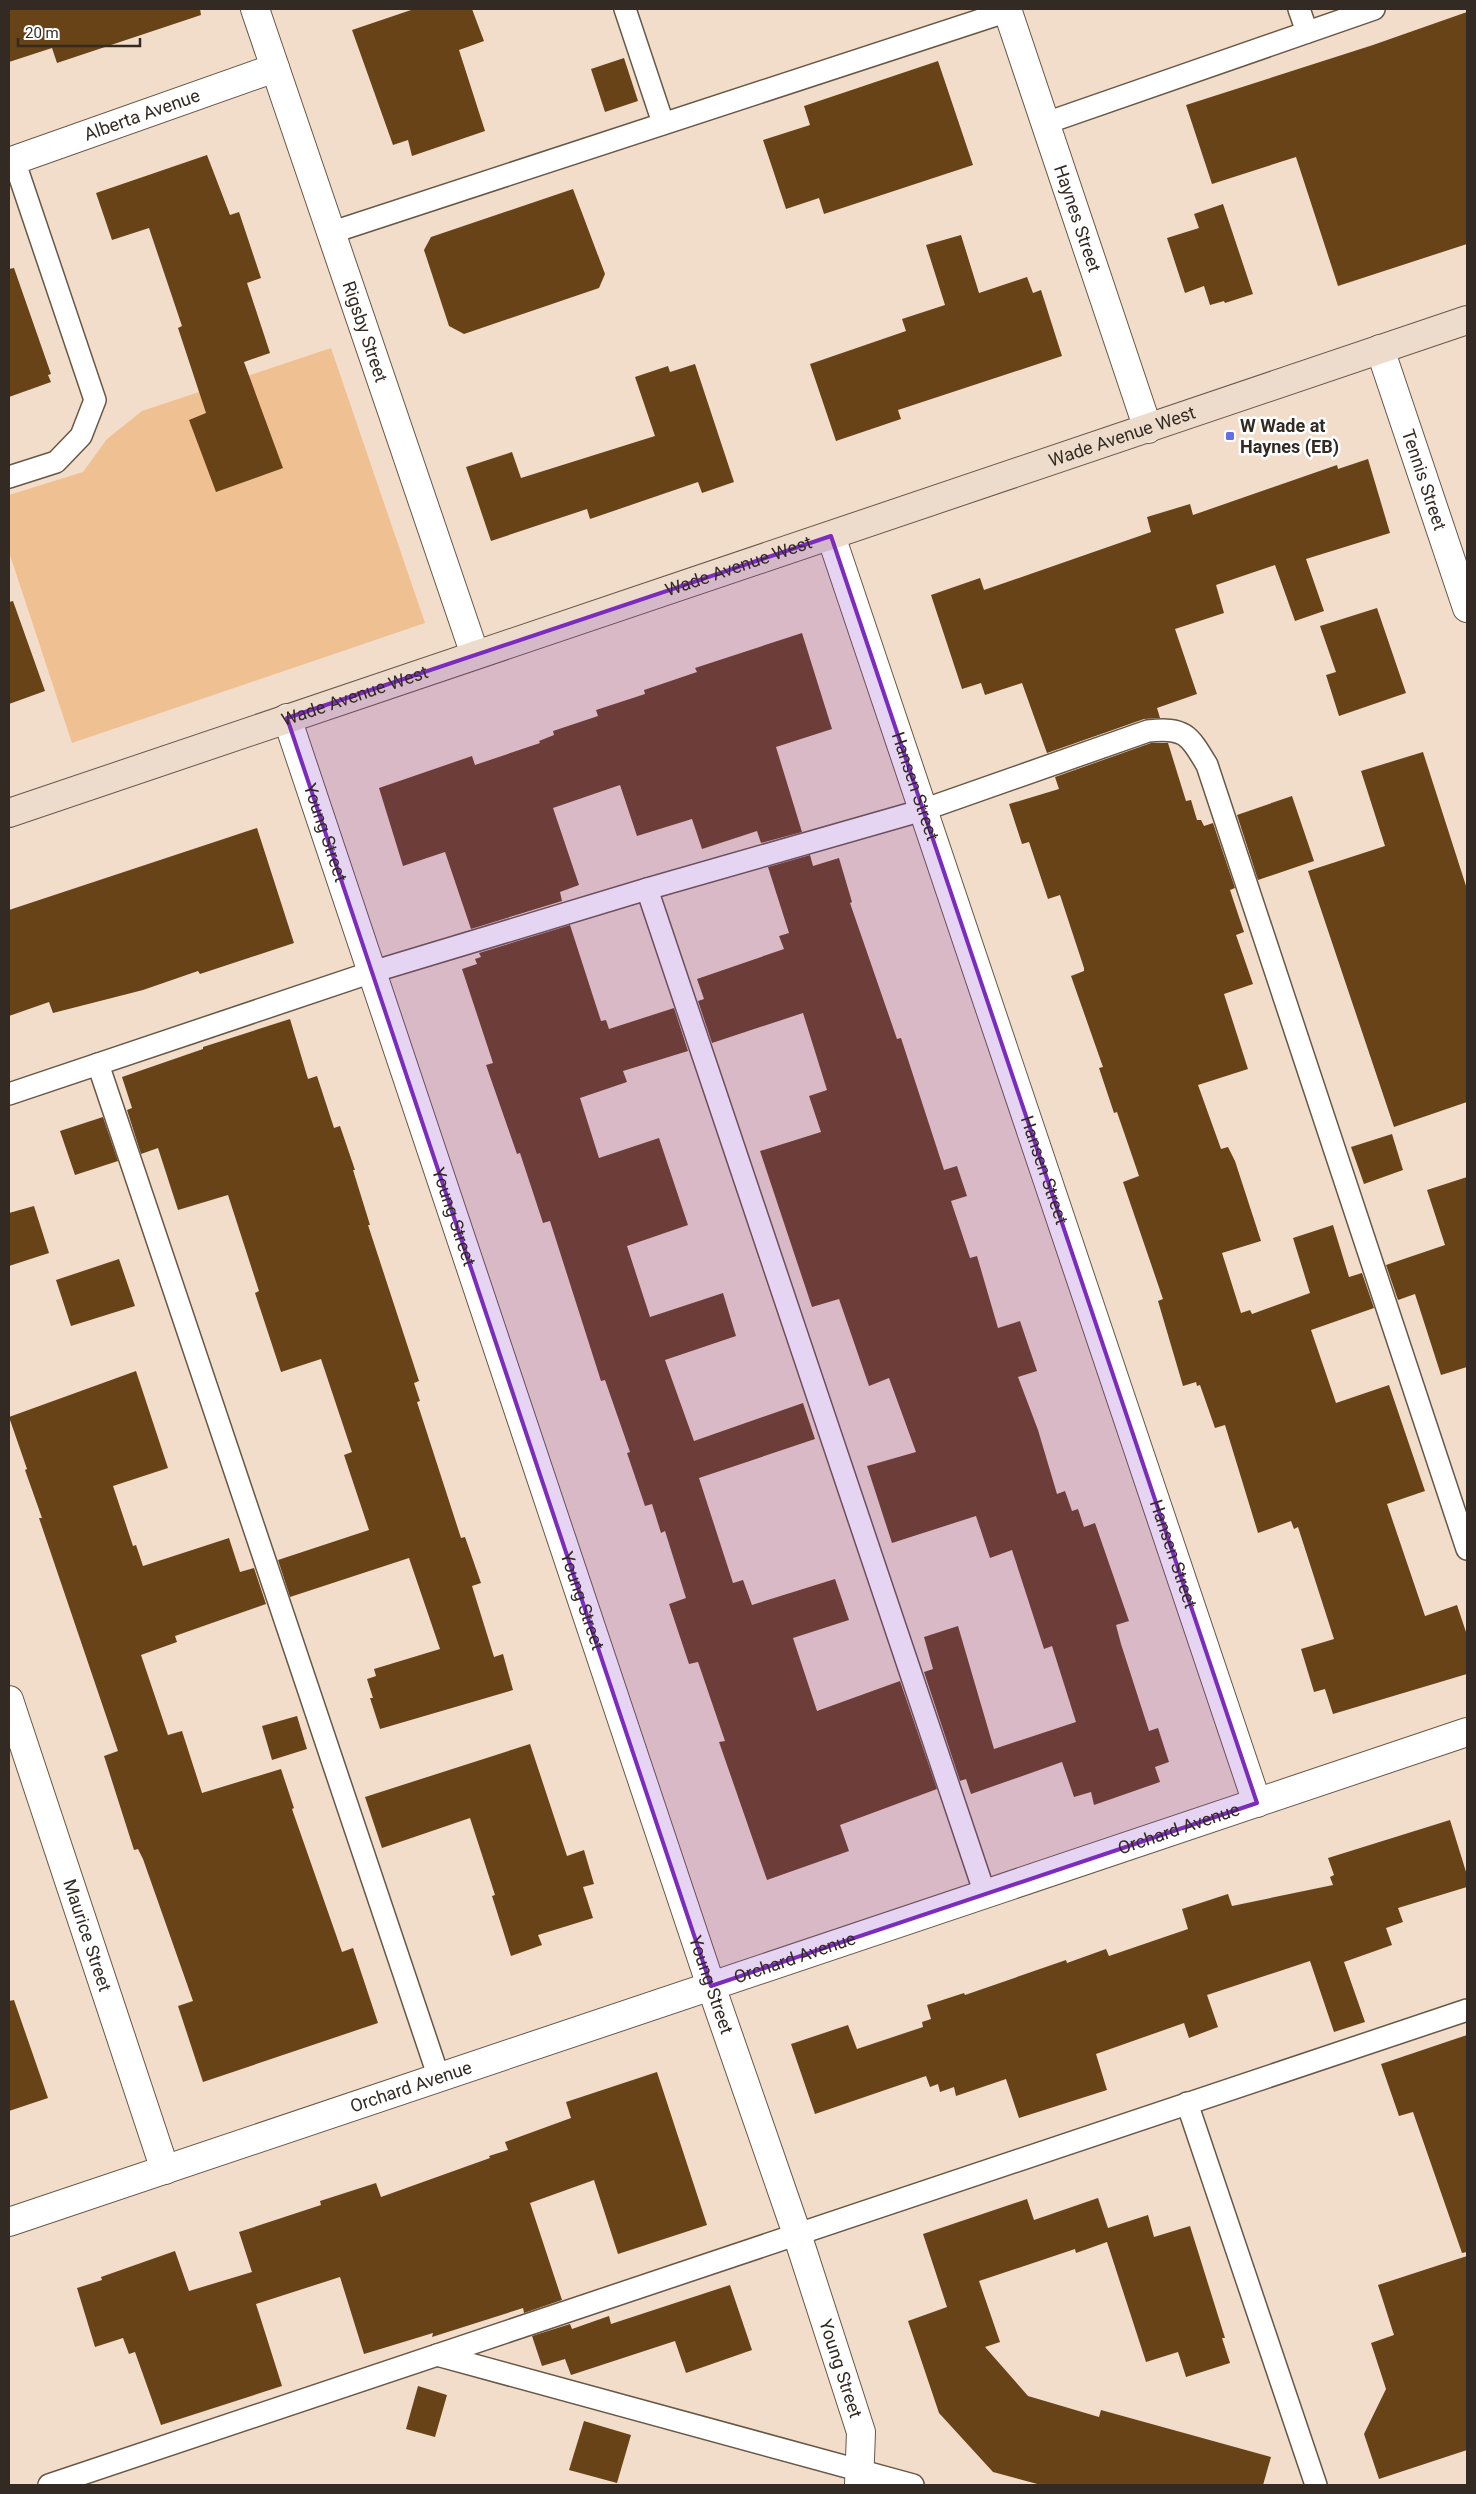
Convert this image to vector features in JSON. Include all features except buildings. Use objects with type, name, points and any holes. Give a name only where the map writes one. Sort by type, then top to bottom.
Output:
[{"type":"street","name":"Rigsby Street","points":[[255,9],[475,655]]},
{"type":"street","name":"Haynes Street","points":[[1008,10],[1148,429]]},
{"type":"street","name":"Alberta Avenue","points":[[12,161],[275,68]]},
{"type":"street","name":"Wade Avenue West","points":[[9,813],[1467,320]]},
{"type":"street","name":"Tennis Street","points":[[1380,349],[1467,608]]},
{"type":"street","name":"Hansen Street","points":[[831,536],[1257,1803]]},
{"type":"street","name":"Young Street","points":[[287,718],[711,1986],[797,2234],[861,2432],[859,2478]]},
{"type":"street","name":"Maurice Street","points":[[9,1700],[165,2170]]},
{"type":"street","name":"Orchard Avenue","points":[[9,2222],[1467,1732]]},
{"type":"lane","points":[[625,9],[663,123]]},
{"type":"lane","points":[[1299,9],[1307,32]]},
{"type":"lane","points":[[1046,123],[1374,9]]},
{"type":"lane","points":[[330,233],[1008,10]]},
{"type":"lane","points":[[9,477],[56,462],[81,436],[95,400],[12,161]]},
{"type":"lane","points":[[9,1094],[372,972],[647,889],[923,810],[1148,731],[1170,729],[1191,738],[1207,765],[1467,1549]]},
{"type":"lane","points":[[647,889],[985,1894]]},
{"type":"lane","points":[[98,1064],[439,2078]]},
{"type":"lane","points":[[49,2485],[1467,2010]]},
{"type":"lane","points":[[1187,2103],[1316,2485]]},
{"type":"lane","points":[[437,2355],[859,2478],[913,2485]]},
{"type":"highlighted area","points":[[831,536],[1257,1803],[711,1986],[287,718]]},
{"type":"shaded area","points":[[331,348],[425,623],[72,743],[9,552],[9,495],[83,472],[107,439],[142,411]]},
{"type":"place","name":"W Wade at Haynes (EB)","points":[[1230,436]]}]
